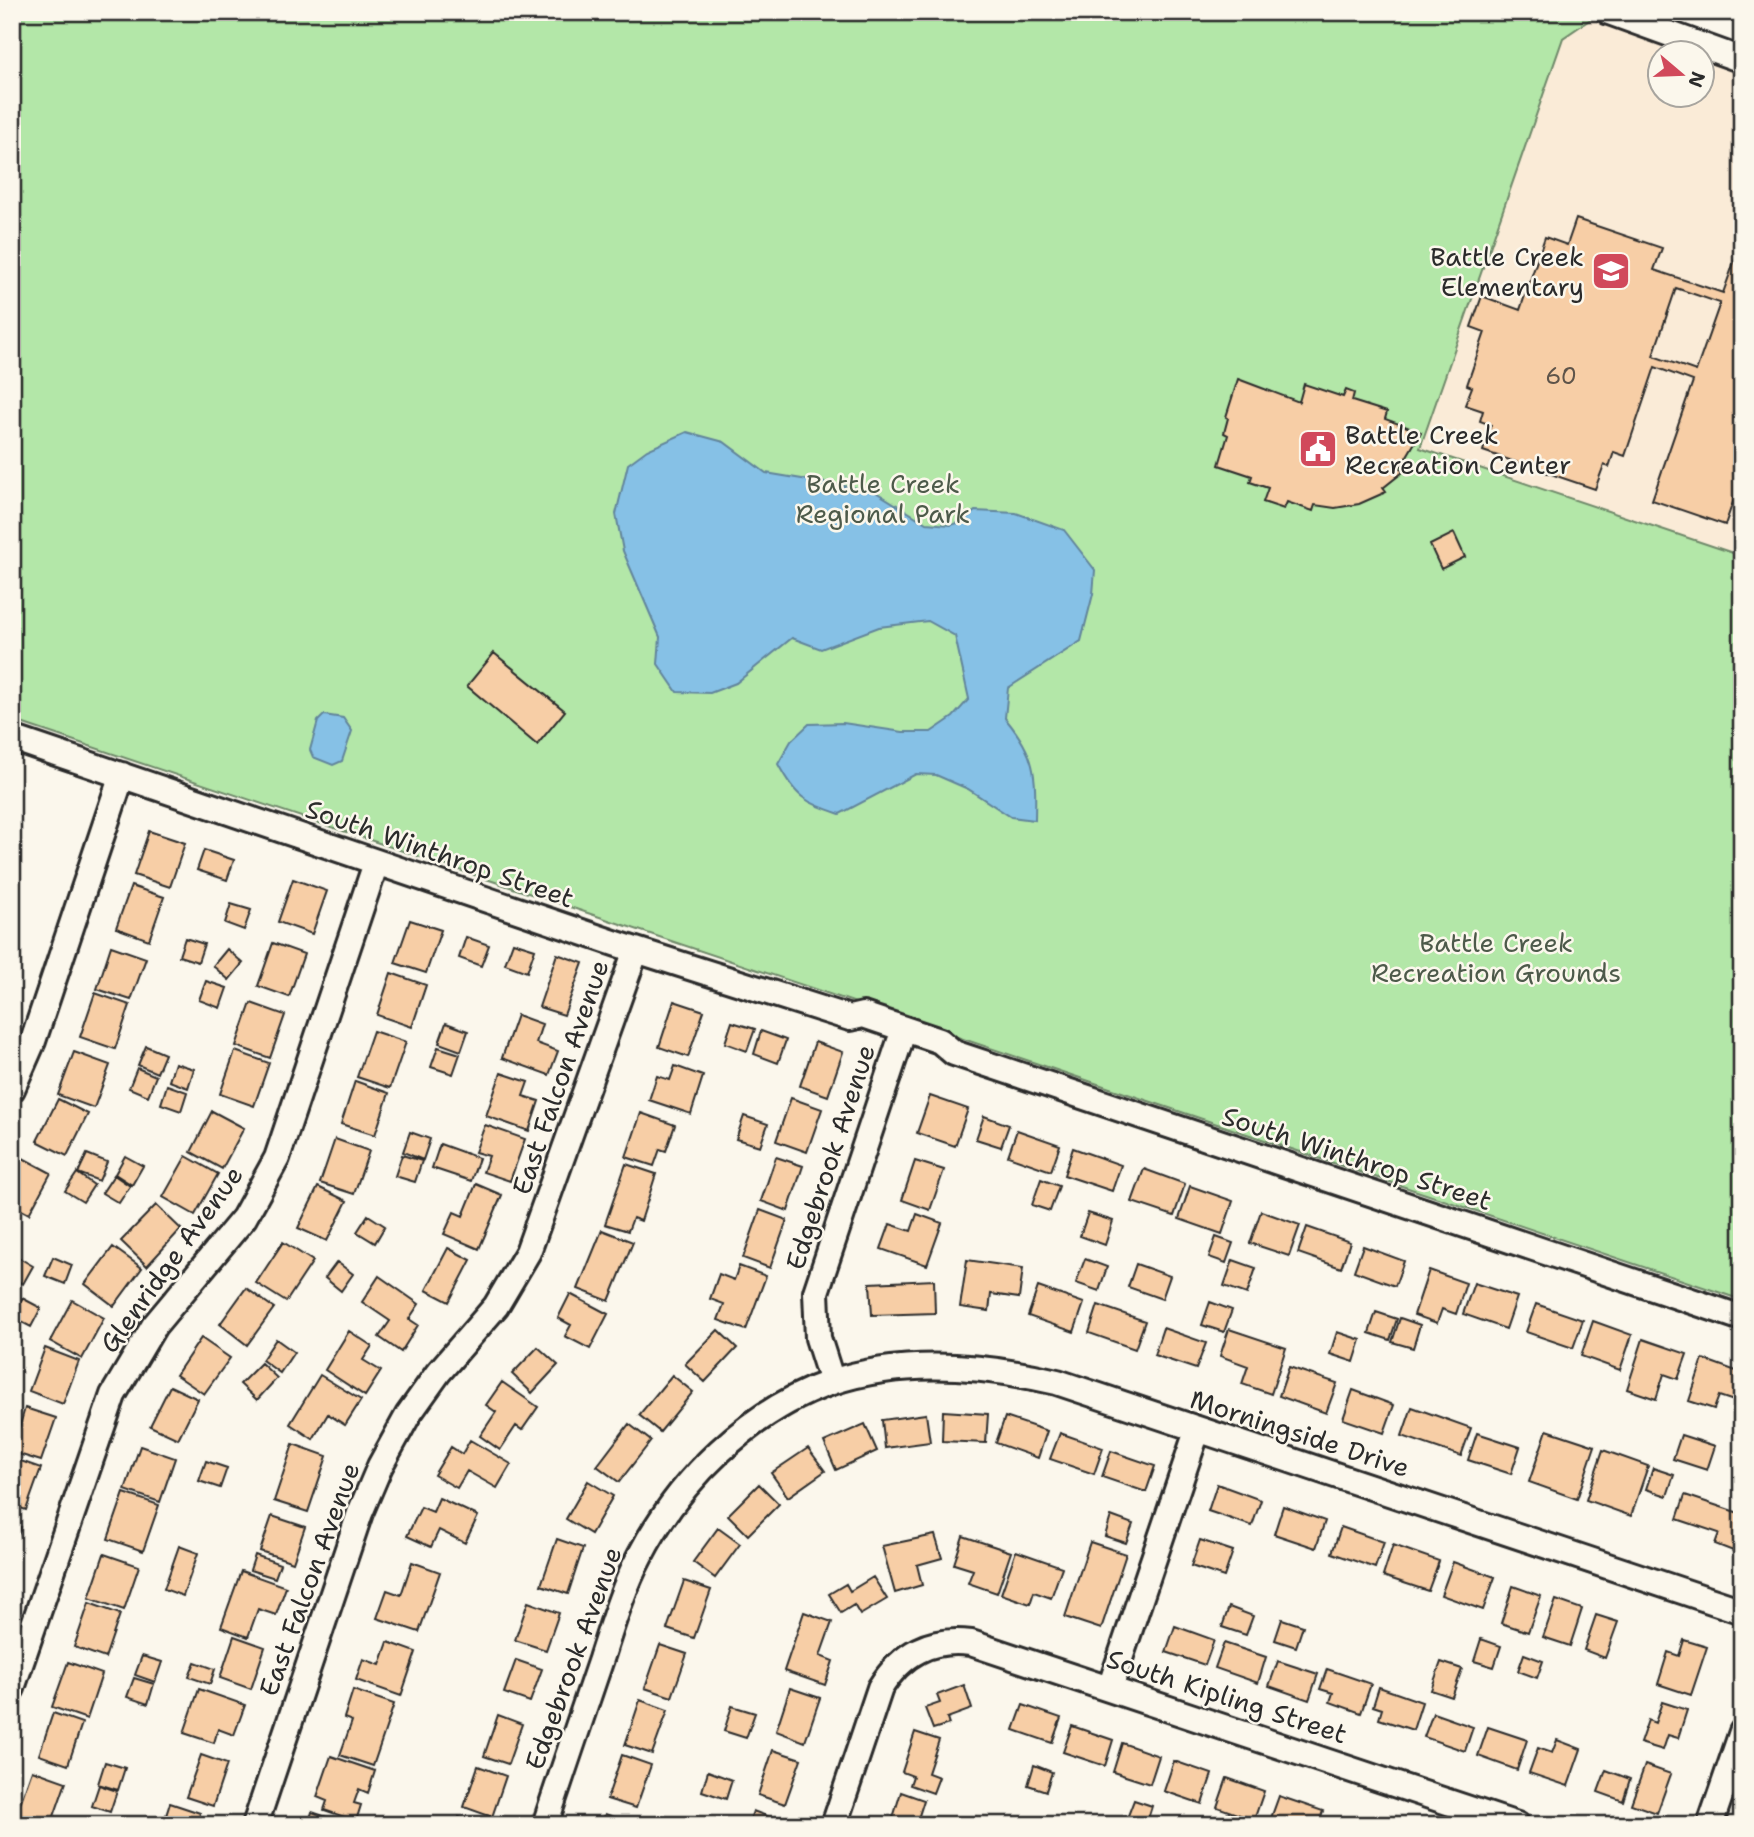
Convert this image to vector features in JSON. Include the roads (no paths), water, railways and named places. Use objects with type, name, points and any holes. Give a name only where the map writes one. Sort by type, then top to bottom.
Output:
[{"type":"street","points":[[1609,12],[1742,60]]},
{"type":"street","name":"South Winthrop Street","points":[[12,738],[636,950],[850,1018],[863,1015],[901,1036],[940,1041],[954,1053],[1742,1318]]},
{"type":"street","points":[[12,1089],[37,1029],[122,775]]},
{"type":"street","name":"Glenridge Avenue","points":[[12,1688],[113,1395],[154,1326],[244,1218],[277,1158],[376,863]]},
{"type":"street","name":"East Falcon Avenue","points":[[255,1825],[360,1513],[380,1466],[408,1415],[438,1373],[496,1306],[528,1252],[636,950]]},
{"type":"street","name":"Edgebrook Avenue","points":[[545,1825],[621,1600],[639,1557],[657,1526],[682,1490],[738,1436],[782,1406],[832,1382],[818,1338],[816,1292],[901,1036]]},
{"type":"street","name":"Morningside Drive","points":[[832,1382],[922,1367],[1009,1371],[1057,1382],[1742,1611]]},
{"type":"street","points":[[1110,1688],[1197,1430]]},
{"type":"street","name":"South Kipling Street","points":[[834,1825],[880,1688],[898,1663],[916,1650],[950,1640],[971,1643],[1110,1688],[1517,1825]]},
{"type":"street","points":[[1710,1825],[1742,1732]]},
{"type":"water","points":[[687,432],[724,442],[766,473],[874,491],[926,523],[951,525],[961,522],[975,511],[1016,513],[1064,530],[1095,570],[1093,594],[1081,641],[1008,688],[1005,718],[1023,743],[1032,765],[1035,820],[1011,817],[968,789],[936,775],[916,774],[840,814],[810,802],[796,792],[778,764],[791,741],[809,724],[843,723],[903,732],[931,732],[953,717],[969,699],[955,636],[928,621],[879,627],[821,649],[792,638],[736,683],[710,693],[677,692],[658,664],[660,637],[623,551],[616,514],[628,464],[647,450]]},
{"type":"water","points":[[324,715],[343,718],[352,731],[342,761],[333,765],[313,757],[310,750],[318,721]]},
{"type":"place","name":"Battle Creek Elementary","points":[[1611,271]]},
{"type":"place","name":"Battle Creek Recreation Center","points":[[1318,449]]},
{"type":"park label","name":"Battle Creek Regional Park","points":[[883,498]]},
{"type":"park label","name":"Battle Creek Recreation Grounds","points":[[1496,957]]}]
